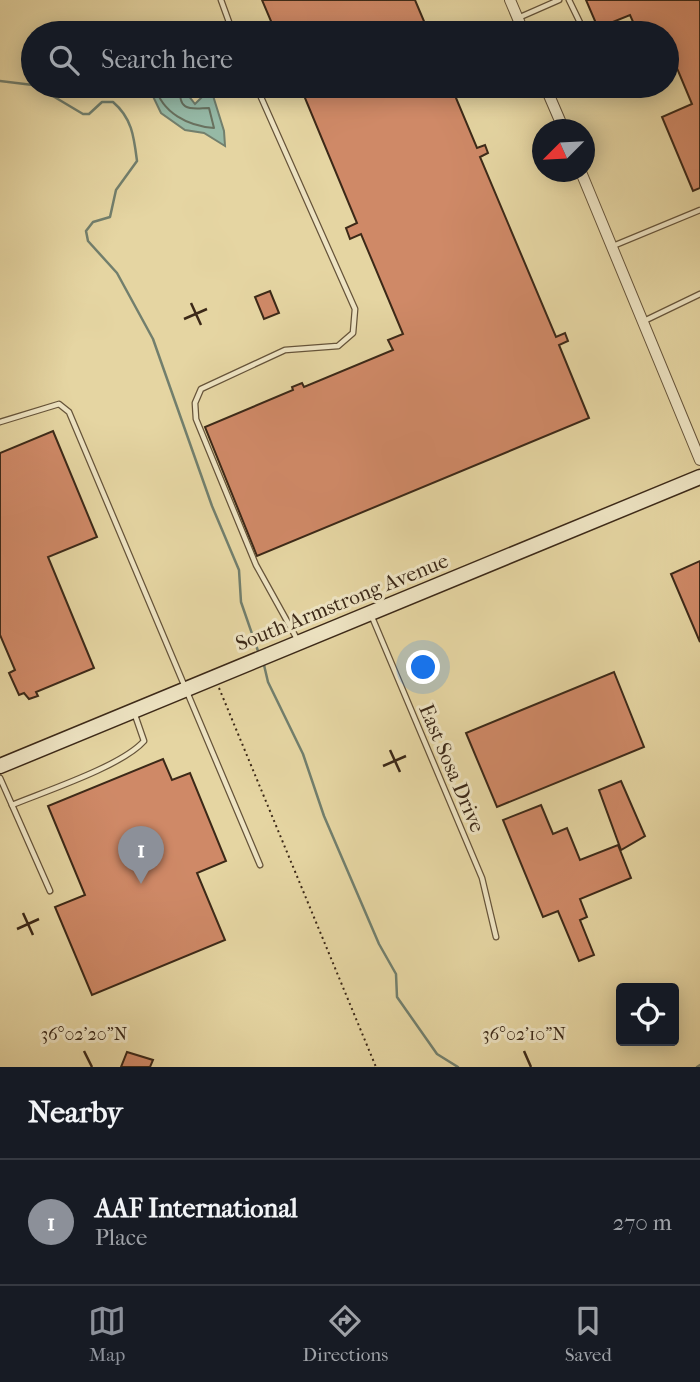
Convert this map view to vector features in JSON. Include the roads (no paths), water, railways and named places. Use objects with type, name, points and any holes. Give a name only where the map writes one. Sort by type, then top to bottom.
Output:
[{"type":"street","points":[[510,0],[517,19]]},
{"type":"street","points":[[550,98],[559,119]]},
{"type":"street","points":[[585,182],[700,460]]},
{"type":"street","name":"South Armstrong Avenue","points":[[0,766],[700,477]]},
{"type":"lane","points":[[221,0],[229,21]]},
{"type":"lane","points":[[517,19],[559,0]]},
{"type":"lane","points":[[569,0],[579,21]]},
{"type":"lane","points":[[261,98],[355,309],[353,333],[338,346],[285,351],[201,389],[195,403],[196,419],[256,565],[299,643]]},
{"type":"lane","points":[[612,246],[700,210]]},
{"type":"lane","points":[[643,321],[700,294]]},
{"type":"lane","points":[[0,422],[46,405],[59,404],[69,412],[260,865]]},
{"type":"lane","name":"East Sosa Drive","points":[[370,613],[482,878],[496,937]]},
{"type":"lane","points":[[12,805],[135,751],[144,741],[142,729],[133,711]]},
{"type":"lane","points":[[0,778],[50,891]]},
{"type":"water","points":[[154,98],[190,98],[195,104],[201,98],[214,98],[224,131],[225,146],[204,133],[185,130],[161,113]]},
{"type":"waterway","points":[[0,81],[21,84]]},
{"type":"waterway","points":[[56,98],[83,114],[89,114],[102,102],[113,102],[131,128],[137,161],[116,190],[110,217],[93,222],[86,231],[88,241],[117,273],[153,339],[212,506],[239,570],[241,602],[258,651]]},
{"type":"waterway","points":[[264,665],[268,682],[303,754],[324,816],[379,944],[396,974],[397,997],[437,1054],[458,1067]]},
{"type":"place","name":"AAF International","points":[[141,884]]}]
